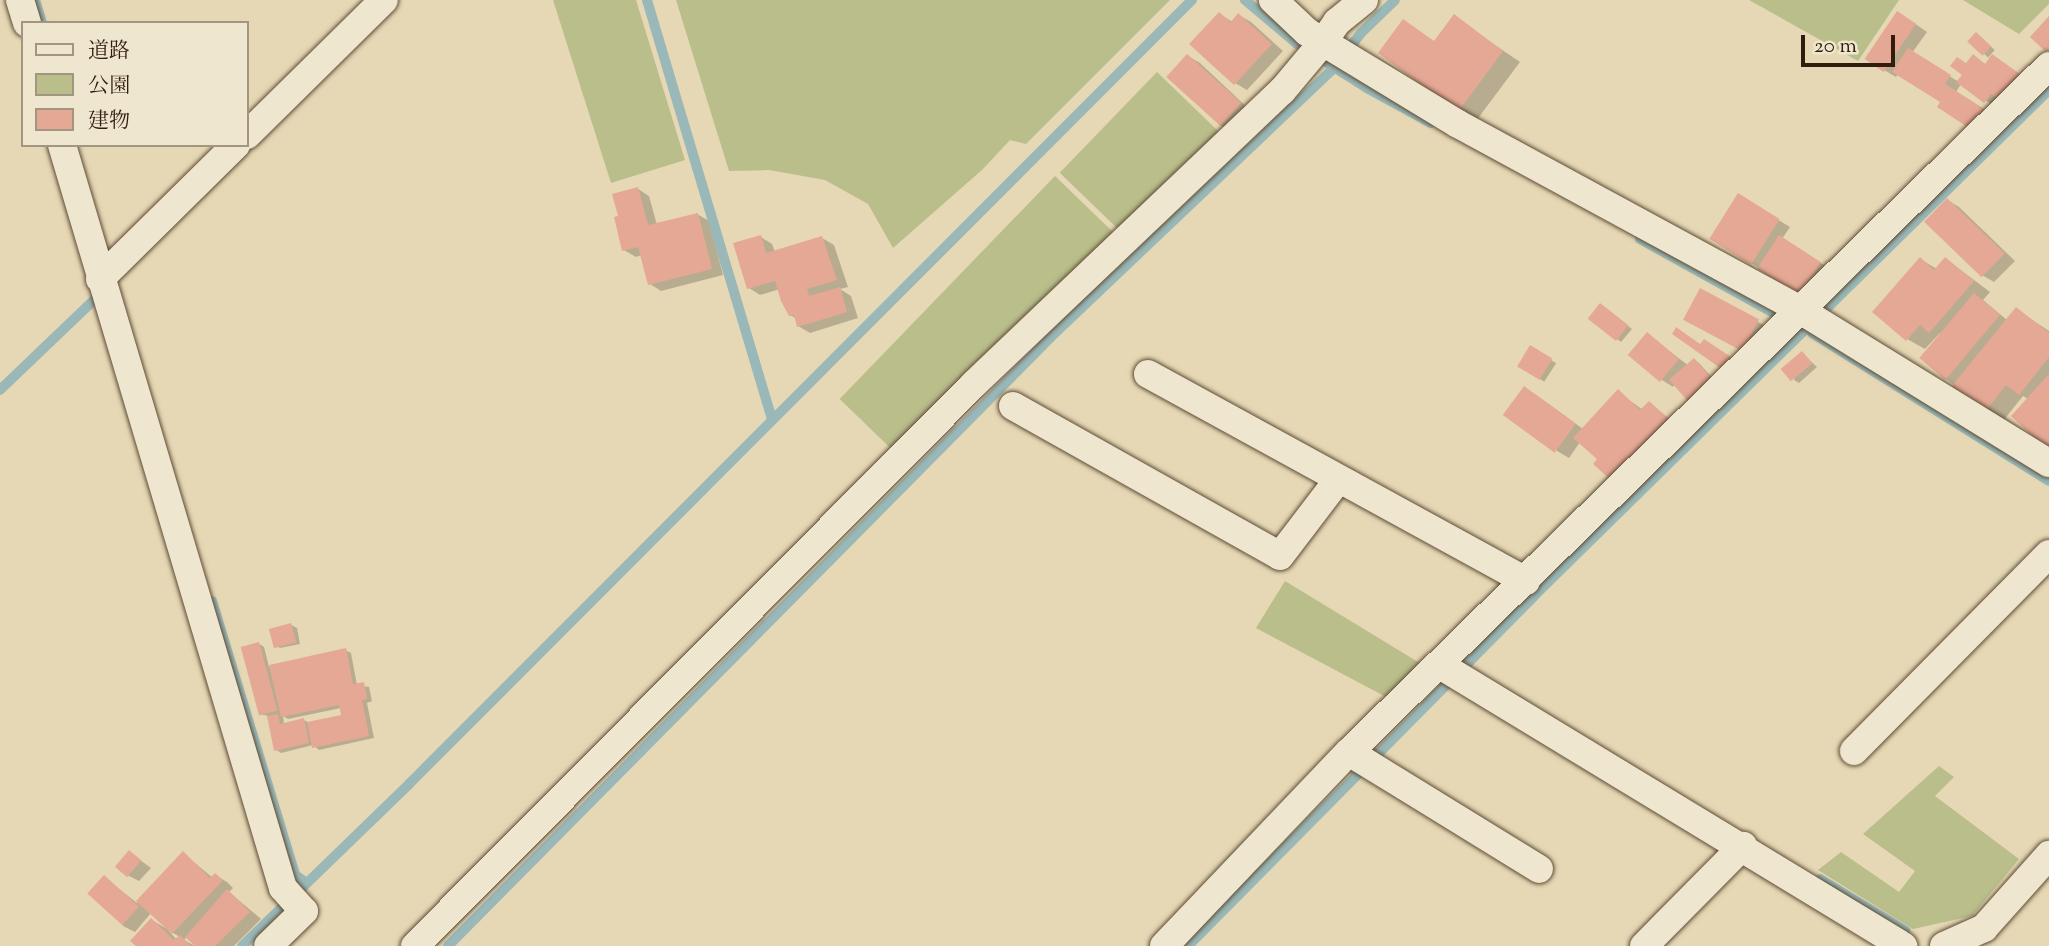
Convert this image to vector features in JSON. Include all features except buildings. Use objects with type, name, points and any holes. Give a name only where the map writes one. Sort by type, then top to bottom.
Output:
[{"type":"street","points":[[20,0],[26,21]]},
{"type":"street","points":[[248,134],[384,0]]},
{"type":"street","points":[[1273,0],[1328,53],[1802,319],[2049,463]]},
{"type":"street","points":[[415,946],[974,384],[1283,91],[1328,53],[1337,22],[1364,0]]},
{"type":"street","points":[[1164,946],[1451,672],[1526,581],[1802,319],[2049,66]]},
{"type":"street","points":[[63,147],[108,271],[292,898],[304,911],[268,946]]},
{"type":"street","points":[[108,271],[234,147]]},
{"type":"street","points":[[1149,374],[1526,581]]},
{"type":"street","points":[[1013,406],[1280,556],[1338,480]]},
{"type":"street","points":[[1854,751],[2049,554]]},
{"type":"street","points":[[1451,672],[1743,846],[1903,946]]},
{"type":"street","points":[[1360,758],[1539,869]]},
{"type":"street","points":[[1644,946],[1743,846]]},
{"type":"street","points":[[1944,946],[1984,928],[2049,855]]},
{"type":"green space","points":[[553,0],[636,0],[685,160],[611,183]]},
{"type":"green space","points":[[676,0],[1170,0],[1026,144],[1010,140],[982,170],[893,248],[868,204],[825,180],[769,170],[729,171]]},
{"type":"green space","points":[[1749,0],[1899,0],[1858,61]]},
{"type":"green space","points":[[1963,0],[2049,0],[2049,4],[2019,34]]},
{"type":"green space","points":[[1157,72],[1220,132],[1122,233],[1060,173]]},
{"type":"green space","points":[[1055,176],[1115,234],[899,457],[840,399]]},
{"type":"green space","points":[[1285,581],[1423,665],[1388,698],[1256,628]]},
{"type":"green space","points":[[1939,766],[1954,777],[1935,796],[2019,859],[1972,916],[1913,929],[1818,870],[1841,852],[1899,892],[1915,871],[1863,834]]},
{"type":"waterway","points":[[35,0],[41,21]]},
{"type":"waterway","points":[[647,0],[772,418]]},
{"type":"waterway","points":[[242,946],[409,784],[1192,0]]},
{"type":"waterway","points":[[1245,0],[1296,43],[1367,88],[1431,123]]},
{"type":"waterway","points":[[448,946],[1056,332],[1335,67],[1361,33],[1395,0]]},
{"type":"waterway","points":[[1188,946],[1533,597],[2049,90]]},
{"type":"waterway","points":[[1640,239],[1786,320]]},
{"type":"waterway","points":[[0,390],[94,300]]},
{"type":"waterway","points":[[1812,333],[2049,481]]},
{"type":"waterway","points":[[212,601],[295,875],[307,883]]},
{"type":"waterway","points":[[1820,879],[1906,931]]}]
